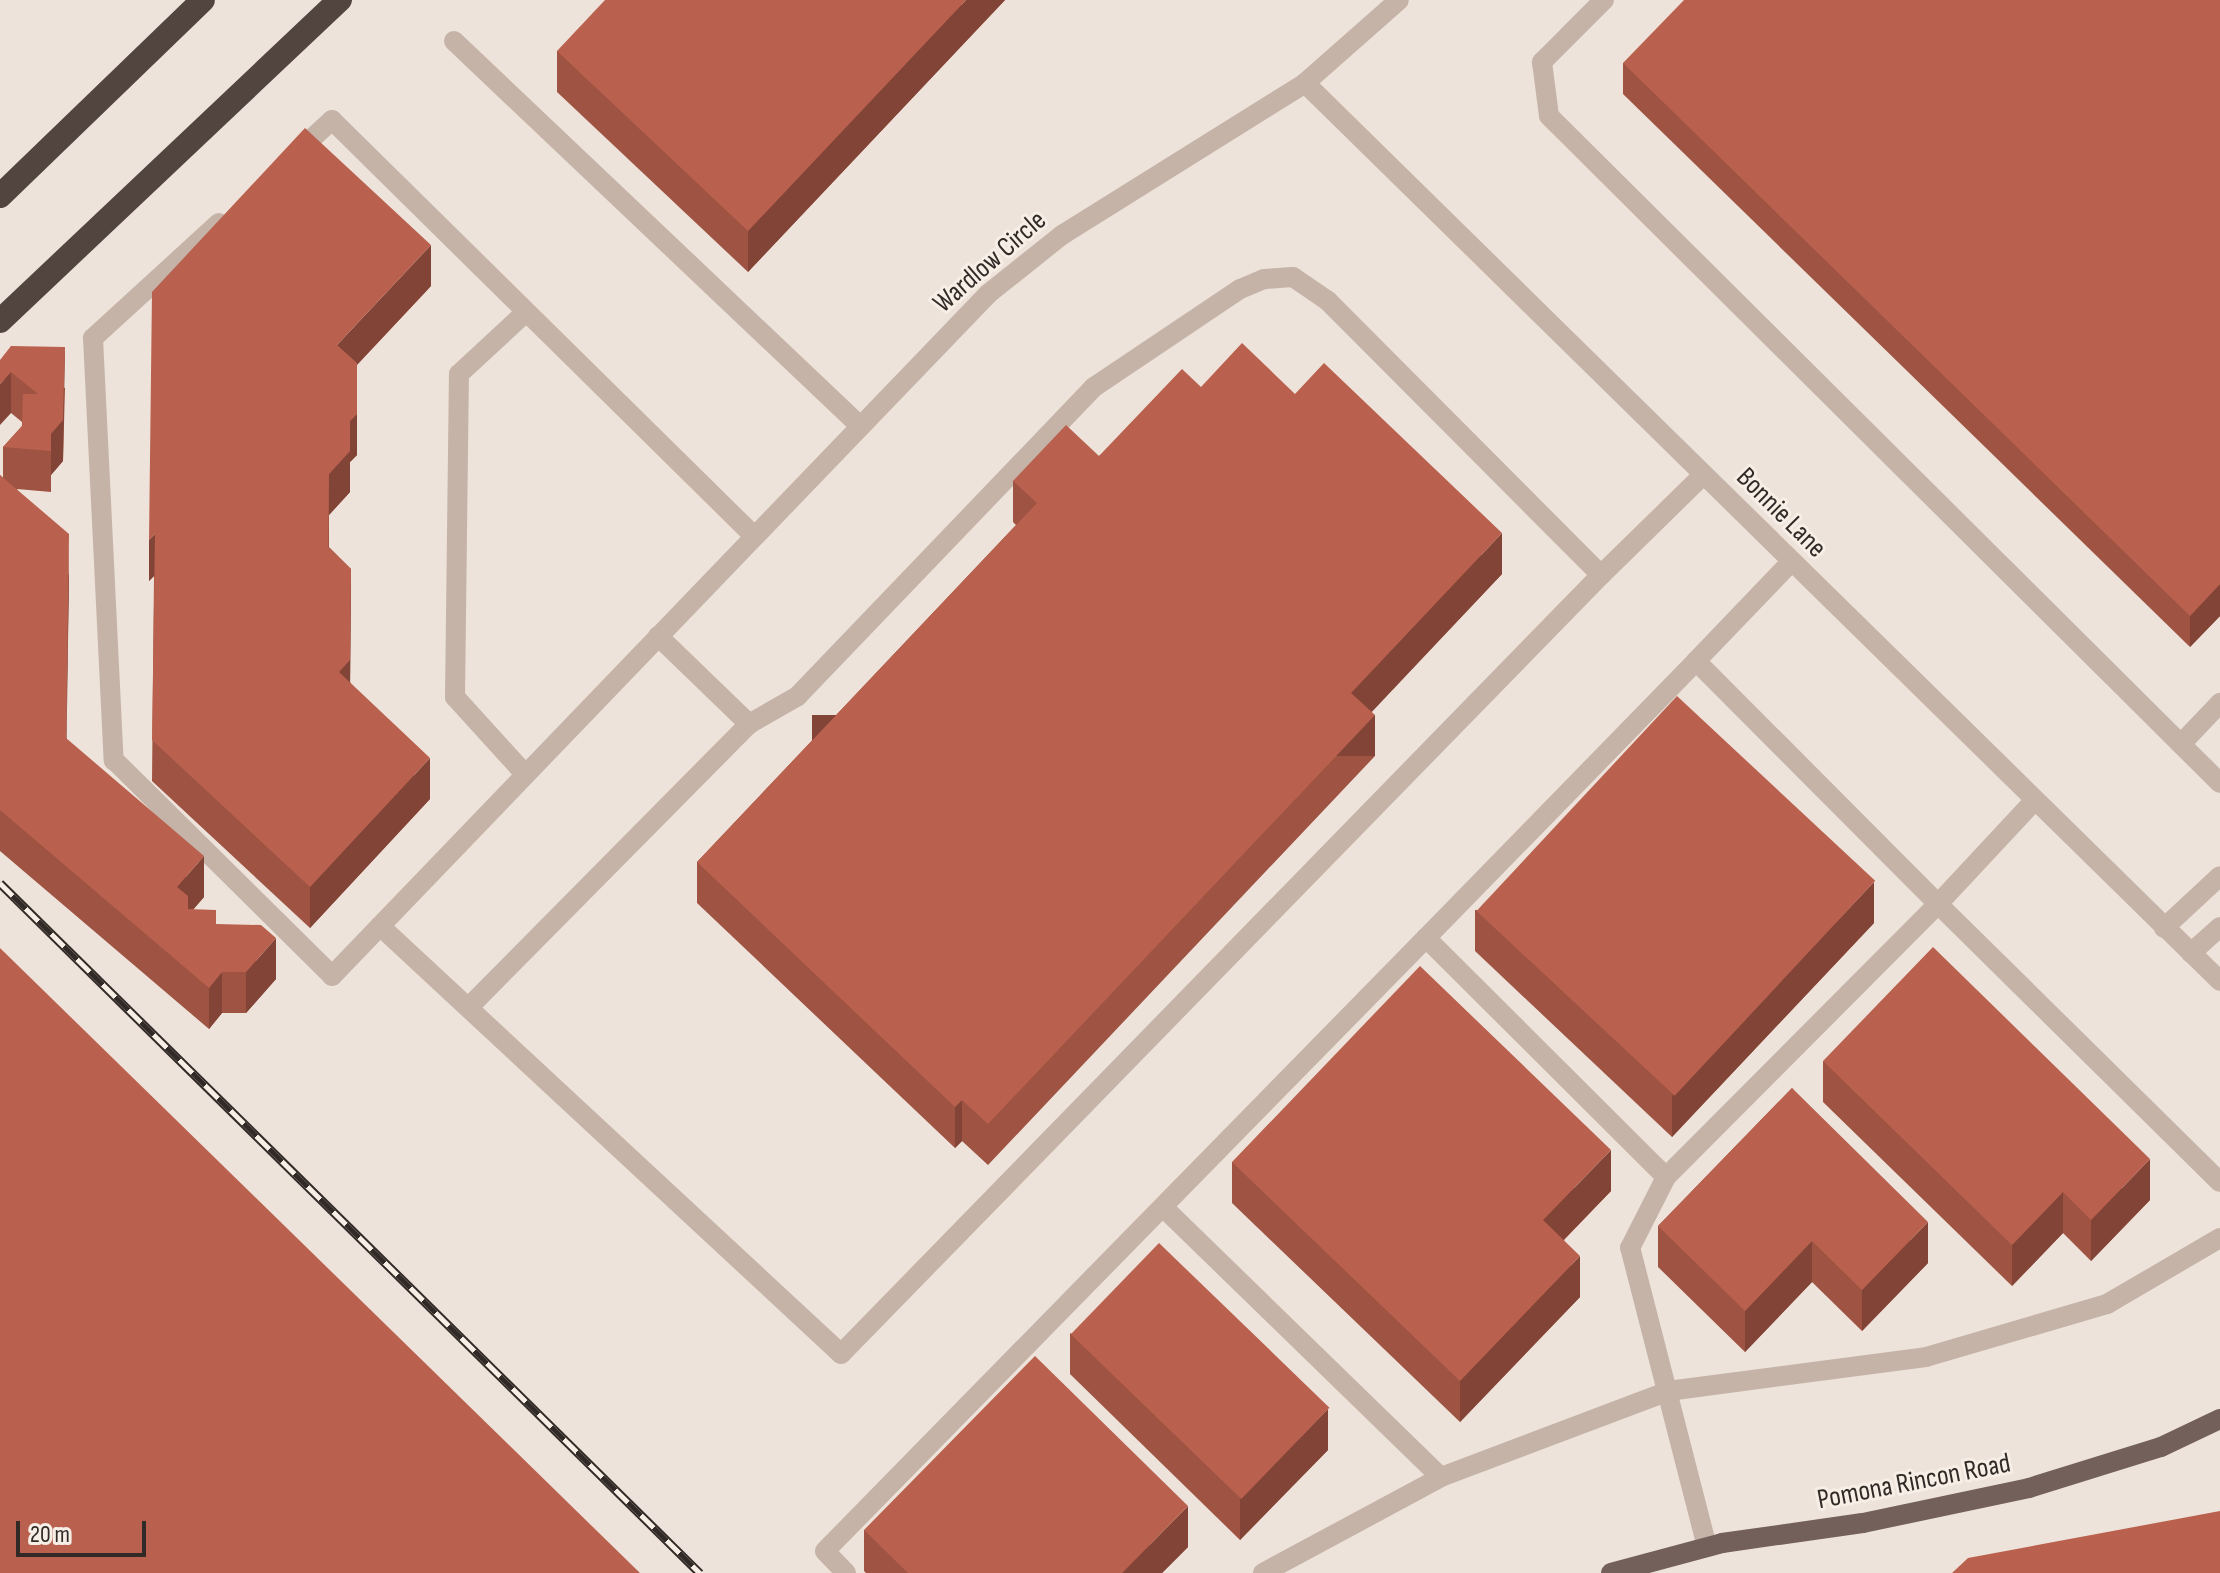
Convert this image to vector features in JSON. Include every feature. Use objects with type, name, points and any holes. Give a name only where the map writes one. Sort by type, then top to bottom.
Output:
[{"type":"highway","points":[[0,196],[203,0]]},
{"type":"highway","points":[[0,321],[340,0]]},
{"type":"main road","name":"Pomona Rincon Road","points":[[1611,1573],[1707,1547],[1863,1523],[2029,1488],[2161,1447],[2220,1419]]},
{"type":"street","name":"Wardlow Circle","points":[[241,203],[93,338],[114,760],[332,976],[988,294],[1062,235],[1305,83],[1399,0]]},
{"type":"street","points":[[1604,0],[1542,62],[1549,116],[2220,783]]},
{"type":"street","points":[[454,41],[860,426]]},
{"type":"street","name":"Bonnie Lane","points":[[1305,83],[2220,981]]},
{"type":"street","points":[[275,172],[332,120],[753,535]]},
{"type":"street","points":[[469,1007],[749,724],[798,696],[1094,387],[1240,289],[1264,279],[1293,277],[1328,301],[1601,575]]},
{"type":"street","points":[[525,774],[455,697],[459,374],[526,312]]},
{"type":"street","points":[[380,926],[841,1354],[1601,575],[1703,475]]},
{"type":"street","points":[[846,1573],[825,1551],[1164,1208],[1791,562]]},
{"type":"street","points":[[658,636],[749,724]]},
{"type":"street","points":[[1696,661],[2220,1182]]},
{"type":"street","points":[[2181,744],[2220,703]]},
{"type":"street","points":[[1707,1547],[1630,1248],[1666,1177],[1938,904],[2034,801]]},
{"type":"street","points":[[2164,928],[2220,876]]},
{"type":"street","points":[[2191,953],[2220,927]]},
{"type":"street","points":[[1426,938],[1666,1177]]},
{"type":"street","points":[[1164,1208],[1441,1477]]},
{"type":"street","points":[[1263,1573],[1441,1477],[1668,1391],[1926,1357],[2107,1304],[2220,1238]]},
{"type":"building","points":[[605,0],[966,0],[748,231],[557,51]]},
{"type":"building","points":[[1684,0],[2220,0],[2220,584],[2190,616],[1623,63]]},
{"type":"building","points":[[305,128],[431,245],[337,345],[357,363],[357,414],[350,421],[350,451],[329,474],[328,547],[351,569],[350,660],[339,672],[430,758],[310,887],[152,740],[155,534],[149,540],[152,292]]},
{"type":"building","points":[[1242,343],[1295,394],[1324,363],[1502,533],[1351,693],[1375,715],[988,1124],[962,1100],[955,1107],[697,862],[1037,503],[1013,481],[1066,425],[1099,456],[1182,369],[1201,387]]},
{"type":"building","points":[[11,346],[65,347],[63,420],[51,434],[51,451],[3,447],[22,426],[23,394],[38,394],[11,372],[0,384],[0,360]]},
{"type":"building","points":[[0,475],[69,534],[66,738],[204,856],[177,887],[188,896],[188,909],[216,910],[216,924],[261,925],[276,938],[246,972],[222,972],[209,988],[0,810]]},
{"type":"building","points":[[1677,696],[1875,881],[1675,1096],[1476,911]]},
{"type":"building","points":[[1933,947],[2150,1159],[2091,1220],[2063,1192],[2012,1245],[1823,1061]]},
{"type":"building","points":[[0,948],[640,1573],[0,1573]]},
{"type":"building","points":[[1420,966],[1611,1150],[1543,1220],[1580,1256],[1460,1381],[1232,1162]]},
{"type":"building","points":[[1792,1088],[1928,1222],[1862,1290],[1812,1241],[1745,1311],[1658,1226]]},
{"type":"building","points":[[1159,1243],[1329,1408],[1241,1499],[1071,1334]]},
{"type":"building","points":[[1035,1356],[1188,1506],[1122,1573],[908,1573],[864,1530]]},
{"type":"building","points":[[2220,1511],[2220,1573],[1952,1573],[1968,1558]]},
{"type":"railway","points":[[0,883],[700,1573]]}]
